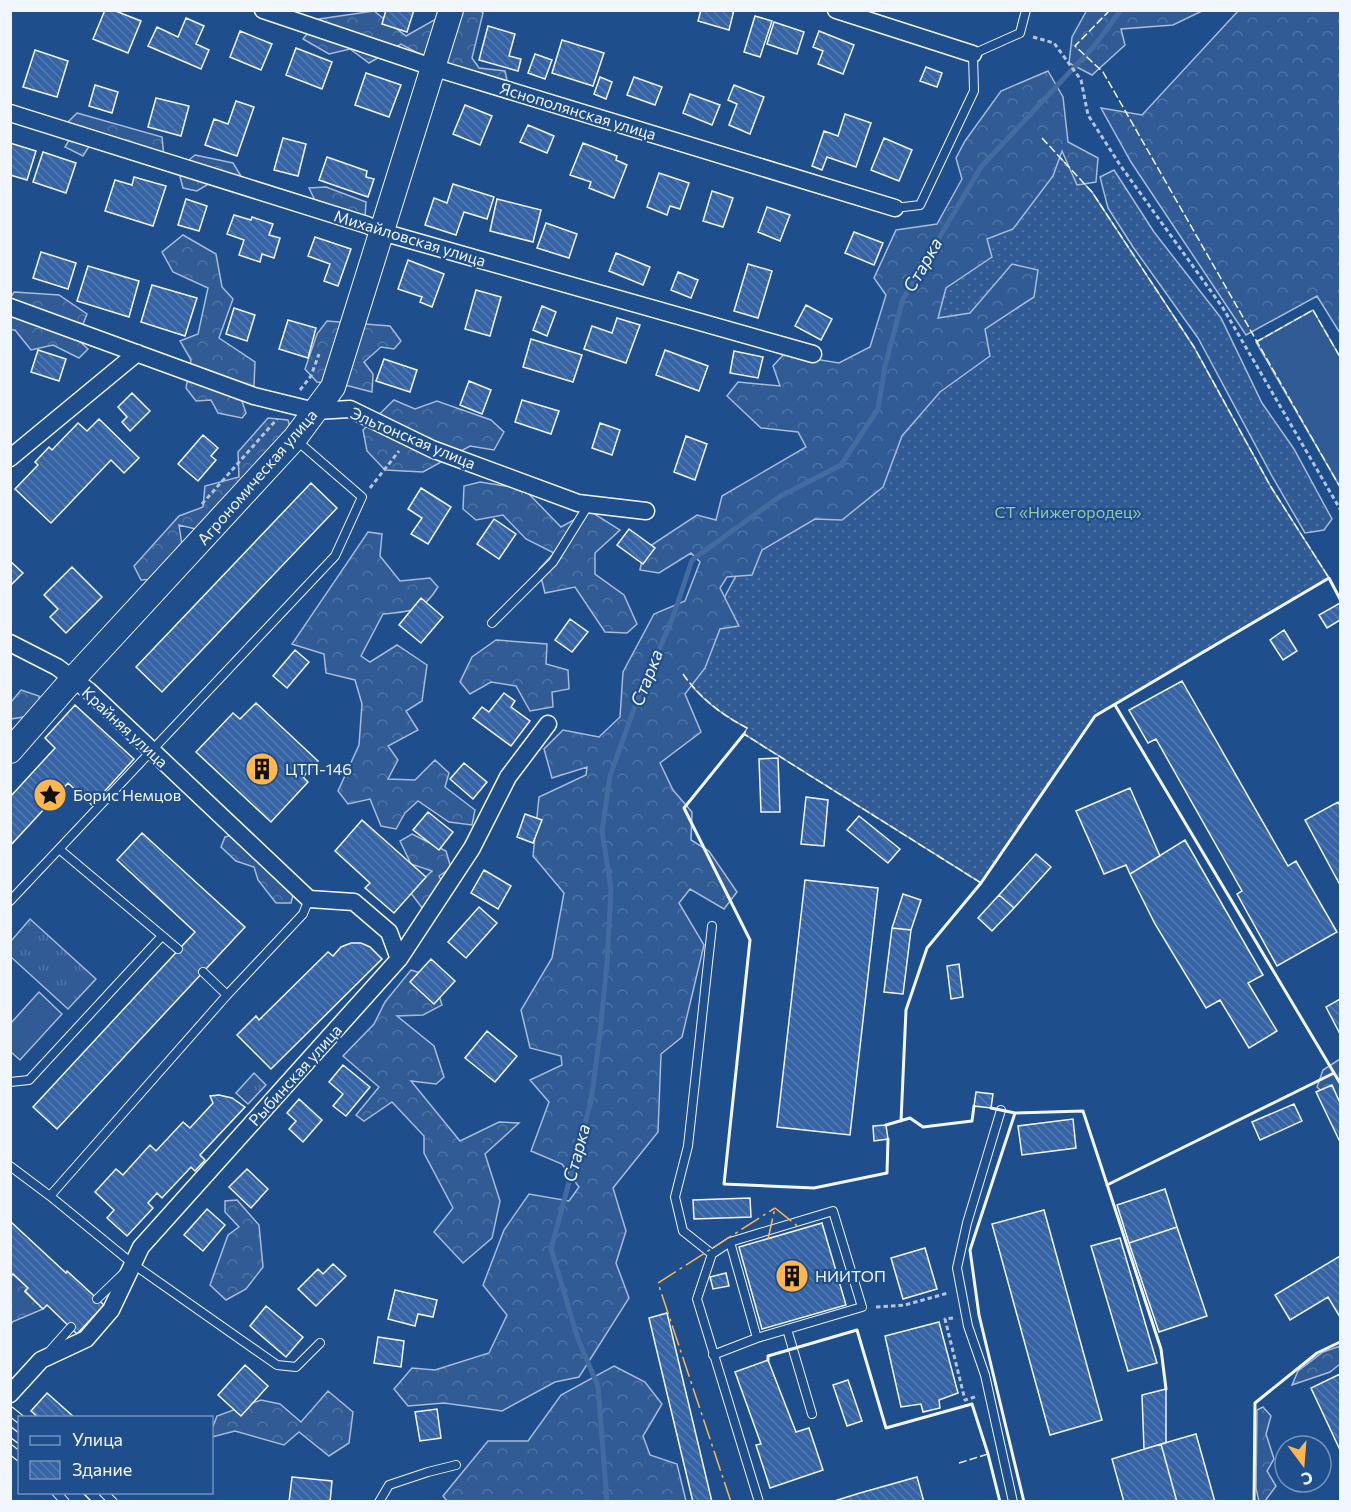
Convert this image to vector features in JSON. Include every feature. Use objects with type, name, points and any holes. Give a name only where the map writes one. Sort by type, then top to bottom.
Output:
[{"type":"street","name":"Яснополянская улица","points":[[263,10],[432,67],[895,208]]},
{"type":"street","name":"Агрономическая улица","points":[[10,751],[72,680],[295,438],[333,387],[451,10]]},
{"type":"street","points":[[836,10],[973,54]]},
{"type":"street","name":"Михайловская улица","points":[[10,113],[382,232],[813,354]]},
{"type":"street","name":"Эльтонская улица","points":[[10,307],[254,396],[315,411],[350,409],[432,449],[578,503],[646,510]]},
{"type":"street","points":[[10,458],[137,353]]},
{"type":"street","name":"Крайняя улица","points":[[10,643],[57,667],[89,691],[309,899]]},
{"type":"street","name":"Рыбинская улица","points":[[10,1394],[42,1360],[86,1339],[111,1310],[141,1247],[399,959],[472,848],[508,777],[548,724]]},
{"type":"street","points":[[309,899],[354,902],[389,932],[399,959]]},
{"type":"lane","points":[[895,208],[920,206],[974,91],[973,54],[1020,33],[1026,10]]},
{"type":"lane","points":[[10,901],[335,556],[362,497],[295,438]]},
{"type":"lane","points":[[492,623],[553,562],[589,504]]},
{"type":"lane","points":[[59,849],[178,949]]},
{"type":"lane","points":[[50,1196],[227,995],[303,914],[309,899]]},
{"type":"lane","points":[[712,926],[688,1146],[675,1197],[683,1231],[712,1254]]},
{"type":"lane","points":[[10,1082],[29,1080],[162,936]]},
{"type":"lane","points":[[203,972],[227,995]]},
{"type":"lane","points":[[1001,1110],[967,1223],[957,1268],[966,1315],[988,1392],[1012,1502]]},
{"type":"lane","points":[[10,1166],[133,1264],[278,1365],[296,1367],[320,1343]]},
{"type":"lane","points":[[713,1355],[758,1338],[862,1307],[833,1211],[730,1242],[712,1254],[697,1299],[713,1355],[759,1502]]},
{"type":"lane","points":[[730,1242],[758,1338]]},
{"type":"lane","points":[[97,1299],[133,1264]]},
{"type":"lane","points":[[42,1360],[70,1327]]},
{"type":"lane","points":[[787,1329],[812,1414]]},
{"type":"lane","points":[[379,1502],[389,1485],[456,1465]]},
{"type":"path","points":[[1020,33],[1054,43],[1081,80],[1088,115],[1120,165],[1223,308],[1341,509]]},
{"type":"path","points":[[201,506],[289,405],[311,376],[319,354]]},
{"type":"path","points":[[362,497],[410,438]]},
{"type":"path","points":[[862,1307],[905,1305],[932,1298]]},
{"type":"path","points":[[966,1315],[945,1319],[965,1400],[988,1392]]},
{"type":"path","points":[[944,1342],[951,1341]]},
{"type":"green space","points":[[1087,10],[1202,11],[1173,25],[1121,29],[1125,45],[1092,75],[1069,63],[1072,37]]},
{"type":"green space","points":[[1239,10],[1340,11],[1340,333],[1317,296],[1246,335],[1131,162],[1101,108],[1142,115]]},
{"type":"green space","points":[[374,11],[406,36],[445,14],[444,11],[481,11],[483,13],[472,58],[479,68],[505,71],[508,85],[446,68],[401,44],[369,63],[350,49],[329,54],[303,39],[319,19]]},
{"type":"green space","points":[[1048,71],[1063,97],[1068,142],[1098,158],[1096,182],[1077,185],[1062,151],[1053,176],[1013,229],[987,239],[992,257],[946,288],[938,318],[970,313],[1012,264],[1038,270],[1034,297],[985,329],[990,356],[940,392],[902,436],[883,487],[842,520],[815,519],[762,550],[752,575],[727,577],[720,588],[739,626],[720,629],[705,668],[685,694],[701,732],[660,763],[673,790],[692,812],[691,840],[709,851],[737,892],[724,909],[690,889],[679,903],[704,945],[682,1037],[661,1054],[658,1132],[613,1188],[626,1231],[616,1263],[629,1298],[579,1377],[555,1382],[502,1411],[444,1403],[408,1406],[394,1389],[412,1368],[435,1370],[489,1353],[507,1315],[483,1285],[504,1230],[529,1194],[569,1201],[579,1187],[562,1164],[531,1151],[549,1102],[530,1080],[562,1065],[561,1056],[530,1048],[521,1010],[552,958],[564,893],[533,856],[539,797],[586,775],[587,767],[552,778],[544,749],[563,730],[599,737],[620,717],[623,672],[654,614],[685,601],[700,562],[691,553],[659,573],[640,570],[644,550],[697,515],[716,520],[722,496],[806,447],[798,432],[761,428],[727,396],[738,382],[780,386],[773,366],[784,354],[839,363],[870,347],[886,295],[874,278],[896,230],[937,224],[962,179],[956,158],[965,141],[1001,91]]},
{"type":"green space","points":[[77,113],[162,137],[164,157],[91,143],[83,156],[65,147],[71,137],[65,125]]},
{"type":"green space","name":"СТ «Нижегородец»","points":[[1042,138],[1092,192],[1194,347],[1271,487],[1329,578],[1095,716],[981,883],[744,734],[747,728],[711,705],[683,674],[750,550],[932,298]]},
{"type":"green space","points":[[195,155],[233,163],[244,181],[213,181],[197,191],[183,188],[178,169]]},
{"type":"green space","points":[[1114,170],[1154,232],[1221,318],[1262,403],[1294,449],[1332,519],[1324,530],[1305,533],[1198,338],[1108,208],[1100,177]]},
{"type":"green space","points":[[326,187],[366,202],[365,218],[322,215],[309,188]]},
{"type":"green space","points":[[183,235],[216,254],[222,287],[233,299],[219,338],[255,362],[254,385],[240,395],[246,413],[242,418],[218,413],[211,400],[196,401],[186,388],[191,360],[180,341],[198,334],[208,288],[173,272],[162,252]]},
{"type":"green space","points":[[14,292],[59,295],[87,314],[77,339],[88,349],[79,358],[53,345],[31,350],[15,330],[11,330],[11,297]]},
{"type":"green space","points":[[327,321],[390,326],[401,341],[394,349],[381,347],[364,362],[373,374],[372,392],[317,382],[305,369],[317,334]]},
{"type":"green space","points":[[394,400],[415,409],[437,401],[491,420],[504,432],[494,450],[470,446],[423,472],[385,470],[367,451],[363,430]]},
{"type":"green space","points":[[268,418],[288,420],[292,434],[204,531],[179,525],[183,552],[158,579],[141,580],[134,566],[179,516],[203,507],[205,486],[239,477],[238,452]]},
{"type":"green space","points":[[480,482],[524,489],[561,527],[590,511],[620,530],[595,553],[595,574],[624,595],[637,624],[627,633],[605,632],[575,587],[545,593],[539,569],[554,553],[526,539],[503,515],[476,520],[463,509],[464,486]]},
{"type":"green space","points":[[368,532],[382,534],[380,556],[400,581],[430,578],[438,587],[427,602],[415,609],[383,614],[361,656],[370,662],[397,645],[427,665],[422,701],[406,711],[418,730],[388,746],[398,760],[388,779],[415,780],[435,760],[449,773],[445,787],[475,810],[472,825],[449,822],[418,801],[405,813],[396,829],[381,826],[370,799],[348,804],[338,791],[359,745],[362,704],[355,680],[326,673],[324,654],[292,644]]},
{"type":"green space","points":[[496,640],[547,644],[546,664],[568,670],[569,689],[552,692],[553,707],[530,711],[516,686],[491,682],[470,694],[460,682],[472,657]]},
{"type":"green space","points":[[21,690],[39,696],[41,706],[29,716],[11,719],[11,702]]},
{"type":"green space","points":[[236,834],[255,853],[259,864],[276,871],[294,891],[291,903],[276,903],[258,880],[254,867],[236,861],[221,847],[225,837]]},
{"type":"green space","points":[[412,834],[446,851],[451,868],[439,876],[448,893],[423,909],[410,892],[432,871],[411,864],[400,841]]},
{"type":"green space","points":[[30,919],[96,979],[68,1009],[11,957],[11,941]]},
{"type":"green space","points":[[411,970],[433,977],[442,1005],[423,1015],[397,1016],[434,1046],[444,1077],[436,1084],[411,1081],[460,1141],[499,1122],[519,1123],[485,1154],[500,1201],[492,1238],[463,1263],[434,1232],[453,1208],[424,1153],[424,1136],[392,1102],[364,1121],[356,1115],[379,1087],[343,1056],[374,1024],[385,1002]]},
{"type":"green space","points":[[1340,1059],[1340,1119],[1336,1104],[1317,1087],[1323,1070]]},
{"type":"green space","points":[[254,1073],[266,1085],[248,1104],[236,1093]]},
{"type":"green space","points":[[237,1200],[259,1225],[263,1267],[246,1289],[226,1300],[210,1285],[228,1235],[239,1227],[225,1212],[225,1201]]},
{"type":"green space","points":[[13,1274],[28,1288],[25,1292],[43,1309],[12,1322],[11,1326],[11,1276]]},
{"type":"green space","points":[[1340,1346],[1340,1364],[1330,1372],[1292,1385],[1298,1371],[1323,1352]]},
{"type":"green space","points":[[614,1366],[645,1382],[662,1404],[643,1436],[650,1455],[677,1464],[686,1501],[448,1502],[443,1496],[488,1441],[528,1441],[561,1395]]},
{"type":"green space","points":[[328,1391],[353,1412],[349,1443],[329,1456],[299,1432],[284,1445],[235,1431],[213,1437],[213,1426],[217,1416],[261,1400],[280,1404],[301,1422]]},
{"type":"green space","points":[[1263,1407],[1271,1416],[1266,1434],[1273,1456],[1267,1471],[1273,1481],[1273,1490],[1265,1501],[1259,1502],[1256,1488],[1257,1410]]},
{"type":"shaded area","points":[[1313,310],[1340,357],[1340,487],[1256,342]]},
{"type":"shaded area","points":[[39,992],[62,1014],[20,1060],[11,1052],[11,1023]]},
{"type":"building","points":[[105,10],[113,10],[141,21],[128,53],[93,39]]},
{"type":"building","points":[[386,10],[414,10],[407,32],[382,24]]},
{"type":"building","points":[[701,10],[734,10],[729,30],[698,21]]},
{"type":"building","points":[[755,16],[772,21],[760,57],[744,52]]},
{"type":"building","points":[[186,18],[204,26],[196,44],[209,50],[201,69],[148,46],[157,27],[178,37]]},
{"type":"building","points":[[774,22],[804,32],[797,54],[767,44]]},
{"type":"building","points":[[488,26],[515,34],[509,56],[521,59],[518,71],[479,60]]},
{"type":"building","points":[[240,31],[272,44],[261,70],[230,57]]},
{"type":"building","points":[[819,31],[854,45],[843,74],[818,64],[823,51],[813,47]]},
{"type":"building","points":[[562,40],[604,53],[593,86],[552,73]]},
{"type":"building","points":[[296,48],[332,62],[322,89],[286,75]]},
{"type":"building","points":[[35,50],[68,61],[57,97],[23,87]]},
{"type":"building","points":[[535,54],[552,60],[545,79],[528,73]]},
{"type":"building","points":[[926,67],[942,73],[937,87],[920,81]]},
{"type":"building","points":[[366,73],[401,85],[389,117],[355,105]]},
{"type":"building","points":[[600,77],[612,82],[606,99],[594,94]]},
{"type":"building","points":[[634,77],[662,87],[655,105],[627,95]]},
{"type":"building","points":[[95,85],[118,92],[112,113],[89,106]]},
{"type":"building","points":[[734,85],[764,97],[750,134],[729,125],[737,104],[728,100]]},
{"type":"building","points":[[690,94],[720,105],[712,125],[683,113]]},
{"type":"building","points":[[156,98],[189,106],[181,136],[148,127]]},
{"type":"building","points":[[236,101],[254,107],[237,156],[205,145],[214,119],[228,124]]},
{"type":"building","points":[[465,105],[492,116],[480,145],[453,134]]},
{"type":"building","points":[[845,114],[871,123],[856,167],[827,157],[822,170],[812,166],[824,131],[838,136]]},
{"type":"building","points":[[528,125],[554,136],[547,153],[520,142]]},
{"type":"building","points":[[283,138],[306,144],[298,176],[274,170]]},
{"type":"building","points":[[884,138],[912,150],[899,181],[871,170]]},
{"type":"building","points":[[10,143],[36,151],[27,180],[10,175]]},
{"type":"building","points":[[583,143],[617,156],[616,160],[627,165],[614,198],[589,188],[591,182],[570,175]]},
{"type":"building","points":[[43,152],[76,163],[66,193],[33,182]]},
{"type":"building","points":[[327,157],[367,171],[366,177],[374,179],[368,197],[319,180]]},
{"type":"building","points":[[659,173],[689,183],[680,209],[670,206],[667,215],[647,207]]},
{"type":"building","points":[[134,177],[166,186],[153,226],[105,211],[115,180],[132,185]]},
{"type":"building","points":[[453,184],[494,197],[487,219],[464,212],[456,235],[425,225],[434,198],[447,203]]},
{"type":"building","points":[[712,191],[733,198],[723,227],[703,221]]},
{"type":"building","points":[[186,199],[207,206],[199,231],[178,225]]},
{"type":"building","points":[[497,199],[541,210],[533,242],[490,231]]},
{"type":"building","points":[[767,207],[790,215],[780,241],[758,232]]},
{"type":"building","points":[[234,215],[251,220],[252,217],[273,224],[269,235],[280,238],[274,258],[262,254],[260,262],[239,255],[244,240],[227,234]]},
{"type":"building","points":[[546,223],[577,234],[569,258],[537,248]]},
{"type":"building","points":[[854,232],[883,243],[874,265],[845,253]]},
{"type":"building","points":[[315,237],[351,249],[338,286],[324,281],[330,264],[308,256]]},
{"type":"building","points":[[41,252],[76,263],[68,289],[33,278]]},
{"type":"building","points":[[616,253],[650,267],[643,285],[609,271]]},
{"type":"building","points":[[408,260],[444,274],[432,307],[420,302],[422,297],[398,289]]},
{"type":"building","points":[[748,264],[772,271],[758,318],[734,311]]},
{"type":"building","points":[[88,266],[139,281],[129,317],[77,301]]},
{"type":"building","points":[[678,272],[698,280],[691,298],[671,290]]},
{"type":"building","points":[[152,285],[197,298],[185,336],[141,322]]},
{"type":"building","points":[[476,290],[501,297],[490,336],[465,329]]},
{"type":"building","points":[[806,305],[832,319],[821,340],[795,326]]},
{"type":"building","points":[[542,306],[556,312],[547,336],[533,330]]},
{"type":"building","points":[[234,308],[255,315],[247,341],[226,334]]},
{"type":"building","points":[[617,318],[640,325],[626,363],[584,349],[592,326],[612,333]]},
{"type":"building","points":[[288,320],[316,328],[308,358],[279,349]]},
{"type":"building","points":[[531,339],[582,355],[573,382],[523,367]]},
{"type":"building","points":[[38,350],[66,359],[59,381],[31,372]]},
{"type":"building","points":[[665,350],[708,366],[699,391],[656,375]]},
{"type":"building","points":[[734,351],[763,357],[758,378],[730,373]]},
{"type":"building","points":[[384,359],[417,370],[410,392],[376,381]]},
{"type":"building","points":[[469,381],[491,390],[482,414],[460,405]]},
{"type":"building","points":[[132,393],[150,411],[130,431],[122,422],[127,417],[118,407]]},
{"type":"building","points":[[522,400],[559,411],[551,434],[515,422]]},
{"type":"building","points":[[99,419],[139,458],[124,473],[111,460],[51,523],[15,489],[38,465],[35,462],[49,447],[52,450],[78,423],[87,431]]},
{"type":"building","points":[[600,423],[620,430],[612,455],[592,448]]},
{"type":"building","points":[[203,435],[218,448],[211,456],[216,460],[198,481],[178,464]]},
{"type":"building","points":[[686,436],[707,444],[695,480],[674,472]]},
{"type":"building","points":[[311,483],[337,508],[162,692],[136,667]]},
{"type":"building","points":[[421,488],[451,507],[428,544],[411,534],[422,518],[408,509]]},
{"type":"building","points":[[494,519],[516,534],[499,559],[477,544]]},
{"type":"building","points":[[629,529],[655,548],[643,564],[617,545]]},
{"type":"building","points":[[10,561],[23,573],[10,586]]},
{"type":"building","points":[[72,567],[102,597],[66,633],[50,617],[58,609],[44,595]]},
{"type":"building","points":[[421,598],[443,617],[421,643],[399,625]]},
{"type":"building","points":[[1340,603],[1340,620],[1327,628],[1319,615]]},
{"type":"building","points":[[570,619],[588,632],[572,652],[555,640]]},
{"type":"building","points":[[1284,630],[1297,651],[1283,660],[1270,640]]},
{"type":"building","points":[[295,650],[309,662],[287,688],[273,676]]},
{"type":"building","points":[[1182,681],[1288,866],[1296,861],[1337,932],[1277,966],[1237,894],[1242,891],[1156,739],[1148,743],[1129,710]]},
{"type":"building","points":[[504,693],[515,701],[511,707],[530,721],[511,746],[473,718],[482,707],[489,712]]},
{"type":"building","name":"ЦТП-146","points":[[256,703],[318,761],[303,777],[308,782],[271,822],[196,752],[233,713],[240,719]]},
{"type":"building","points":[[75,705],[134,759],[92,805],[68,783],[10,846],[10,797],[55,748],[45,738]]},
{"type":"building","points":[[778,758],[780,812],[761,812],[759,759]]},
{"type":"building","points":[[464,763],[487,782],[473,799],[450,779]]},
{"type":"building","points":[[1130,788],[1160,856],[1130,874],[1126,865],[1104,874],[1076,811]]},
{"type":"building","points":[[806,797],[828,800],[824,846],[801,844]]},
{"type":"building","points":[[1338,802],[1340,806],[1340,885],[1305,820]]},
{"type":"building","points":[[428,812],[453,832],[439,850],[413,830]]},
{"type":"building","points":[[525,814],[542,820],[533,843],[517,837]]},
{"type":"building","points":[[859,816],[900,849],[888,863],[847,830]]},
{"type":"building","points":[[362,820],[426,877],[394,913],[365,888],[370,883],[335,851]]},
{"type":"building","points":[[142,833],[245,927],[57,1129],[33,1107],[195,932],[117,860]]},
{"type":"building","points":[[1185,840],[1263,975],[1248,983],[1277,1031],[1249,1048],[1220,1000],[1206,1008],[1155,924],[1130,874]]},
{"type":"building","points":[[1036,854],[1051,867],[1014,908],[999,895]]},
{"type":"building","points":[[484,870],[511,886],[498,909],[471,893]]},
{"type":"building","points":[[805,880],[878,888],[850,1135],[777,1127]]},
{"type":"building","points":[[903,894],[921,900],[911,930],[892,928]]},
{"type":"building","points":[[999,895],[1014,908],[992,931],[978,918]]},
{"type":"building","points":[[479,907],[497,923],[466,958],[448,942]]},
{"type":"building","points":[[892,928],[911,930],[903,994],[884,992]]},
{"type":"building","points":[[351,943],[361,943],[370,947],[382,959],[271,1069],[237,1035],[256,1016],[259,1020],[328,952],[333,956],[341,947]]},
{"type":"building","points":[[431,959],[455,981],[434,1004],[410,982]]},
{"type":"building","points":[[959,964],[963,997],[951,999],[947,966]]},
{"type":"building","points":[[1340,999],[1340,1034],[1326,1007]]},
{"type":"building","points":[[487,1031],[517,1056],[495,1082],[465,1058]]},
{"type":"building","points":[[343,1065],[370,1087],[346,1116],[333,1106],[343,1094],[329,1082]]},
{"type":"building","points":[[1332,1085],[1340,1103],[1340,1142],[1316,1092]]},
{"type":"building","points":[[976,1092],[993,1094],[991,1108],[974,1106]]},
{"type":"building","points":[[219,1095],[232,1098],[245,1107],[200,1155],[205,1160],[195,1171],[191,1167],[162,1198],[157,1193],[148,1203],[153,1208],[127,1236],[107,1218],[114,1210],[95,1192],[116,1169],[123,1175],[150,1145],[156,1151],[183,1122],[190,1128],[213,1103],[210,1096]]},
{"type":"building","points":[[299,1099],[322,1120],[303,1142],[289,1129],[296,1121],[287,1113]]},
{"type":"building","points":[[1294,1104],[1302,1121],[1260,1140],[1252,1122]]},
{"type":"building","points":[[1073,1119],[1076,1148],[1022,1155],[1018,1126]]},
{"type":"building","points":[[886,1125],[888,1139],[874,1141],[873,1126]]},
{"type":"building","points":[[247,1169],[268,1189],[251,1208],[229,1187]]},
{"type":"building","points":[[1165,1189],[1177,1227],[1129,1243],[1117,1205]]},
{"type":"building","points":[[750,1198],[751,1217],[694,1219],[693,1200]]},
{"type":"building","points":[[207,1209],[225,1225],[203,1251],[184,1235]]},
{"type":"building","points":[[1044,1210],[1102,1420],[1050,1435],[992,1224]]},
{"type":"building","points":[[11,1222],[104,1305],[77,1334],[47,1305],[43,1309],[25,1291],[28,1288],[13,1274],[10,1276]]},
{"type":"building","name":"НИИТОП","points":[[822,1223],[846,1305],[762,1329],[739,1247]]},
{"type":"building","points":[[1177,1227],[1207,1316],[1159,1332],[1129,1243]]},
{"type":"building","points":[[1120,1238],[1157,1363],[1128,1371],[1091,1246]]},
{"type":"building","points":[[925,1248],[937,1289],[903,1299],[891,1258]]},
{"type":"building","points":[[1340,1256],[1340,1317],[1328,1297],[1290,1320],[1275,1295]]},
{"type":"building","points":[[333,1264],[346,1276],[316,1306],[298,1289],[318,1269],[323,1274]]},
{"type":"building","points":[[726,1273],[729,1286],[713,1289],[710,1277]]},
{"type":"building","points":[[395,1290],[437,1300],[433,1317],[418,1314],[415,1326],[388,1319]]},
{"type":"building","points":[[266,1306],[303,1337],[286,1357],[250,1326]]},
{"type":"building","points":[[667,1313],[712,1502],[693,1502],[649,1318]]},
{"type":"building","points":[[939,1322],[958,1393],[939,1400],[940,1408],[923,1412],[921,1404],[901,1407],[885,1336]]},
{"type":"building","points":[[378,1337],[404,1341],[401,1367],[374,1363]]},
{"type":"building","points":[[768,1360],[796,1432],[809,1428],[823,1470],[770,1488],[756,1445],[761,1444],[735,1372]]},
{"type":"building","points":[[245,1365],[268,1386],[241,1416],[218,1395]]},
{"type":"building","points":[[1340,1374],[1340,1450],[1333,1434],[1311,1388]]},
{"type":"building","points":[[848,1380],[862,1421],[847,1426],[833,1385]]},
{"type":"building","points":[[1166,1389],[1166,1443],[1144,1449],[1142,1395]]},
{"type":"building","points":[[47,1393],[73,1416],[37,1416],[31,1411]]},
{"type":"building","points":[[437,1409],[441,1438],[420,1441],[415,1412]]},
{"type":"building","points":[[1196,1434],[1215,1502],[1177,1502],[1161,1444]]},
{"type":"building","points":[[1161,1444],[1177,1502],[1124,1502],[1112,1459]]},
{"type":"building","points":[[292,1477],[332,1481],[330,1502],[289,1502]]},
{"type":"building","points":[[917,1477],[924,1502],[831,1502],[860,1493]]},
{"type":"waterway","name":"Старка","points":[[607,1502],[598,1386],[578,1339],[551,1249],[591,1101],[600,1033],[611,889],[602,831],[610,776],[635,706],[673,617],[692,560],[779,497],[841,465],[878,409],[885,366],[903,299],[981,167],[1095,45],[1121,10]]},
{"type":"tram line","points":[[10,1426],[18,1432]]},
{"type":"tram line","points":[[10,1437],[18,1443]]},
{"type":"tram line","points":[[84,1494],[92,1502]]},
{"type":"fence","points":[[1110,10],[1075,46],[1103,72],[1340,487]]},
{"type":"fence","points":[[1042,138],[1092,192],[1194,347],[1271,487],[1329,578]]},
{"type":"fence","points":[[1256,342],[1313,310],[1340,357]]},
{"type":"fence","points":[[683,674],[712,705],[747,728],[744,734],[981,883]]},
{"type":"fence","points":[[959,1463],[988,1454]]},
{"type":"wall","points":[[901,1121],[906,1010],[927,948],[981,883],[1095,716],[1329,578],[1340,599]]},
{"type":"wall","points":[[1115,705],[1340,1083]]},
{"type":"wall","points":[[744,734],[684,808],[750,940],[724,1184],[814,1188],[887,1173],[888,1139]]},
{"type":"wall","points":[[1107,1185],[1334,1073]]},
{"type":"wall","points":[[886,1125],[910,1118],[923,1127],[972,1121],[974,1106]]},
{"type":"wall","points":[[991,1108],[1015,1113],[1083,1111],[1161,1349],[1166,1389]]},
{"type":"wall","points":[[1015,1113],[970,1250],[979,1315],[1024,1502]]},
{"type":"wall","points":[[768,1360],[768,1356],[857,1330],[886,1428],[972,1404],[1000,1502]]},
{"type":"wall","points":[[1254,1502],[1255,1403],[1317,1353],[1340,1342]]},
{"type":"power","points":[[775,1208],[801,1229]]},
{"type":"power","points":[[768,1239],[775,1208]]},
{"type":"power","points":[[731,1502],[658,1283],[775,1208]]},
{"type":"place","name":"ЦТП-146","points":[[262,769]]},
{"type":"place","name":"Борис Немцов","points":[[50,795]]},
{"type":"place","name":"НИИТОП","points":[[792,1276]]}]
